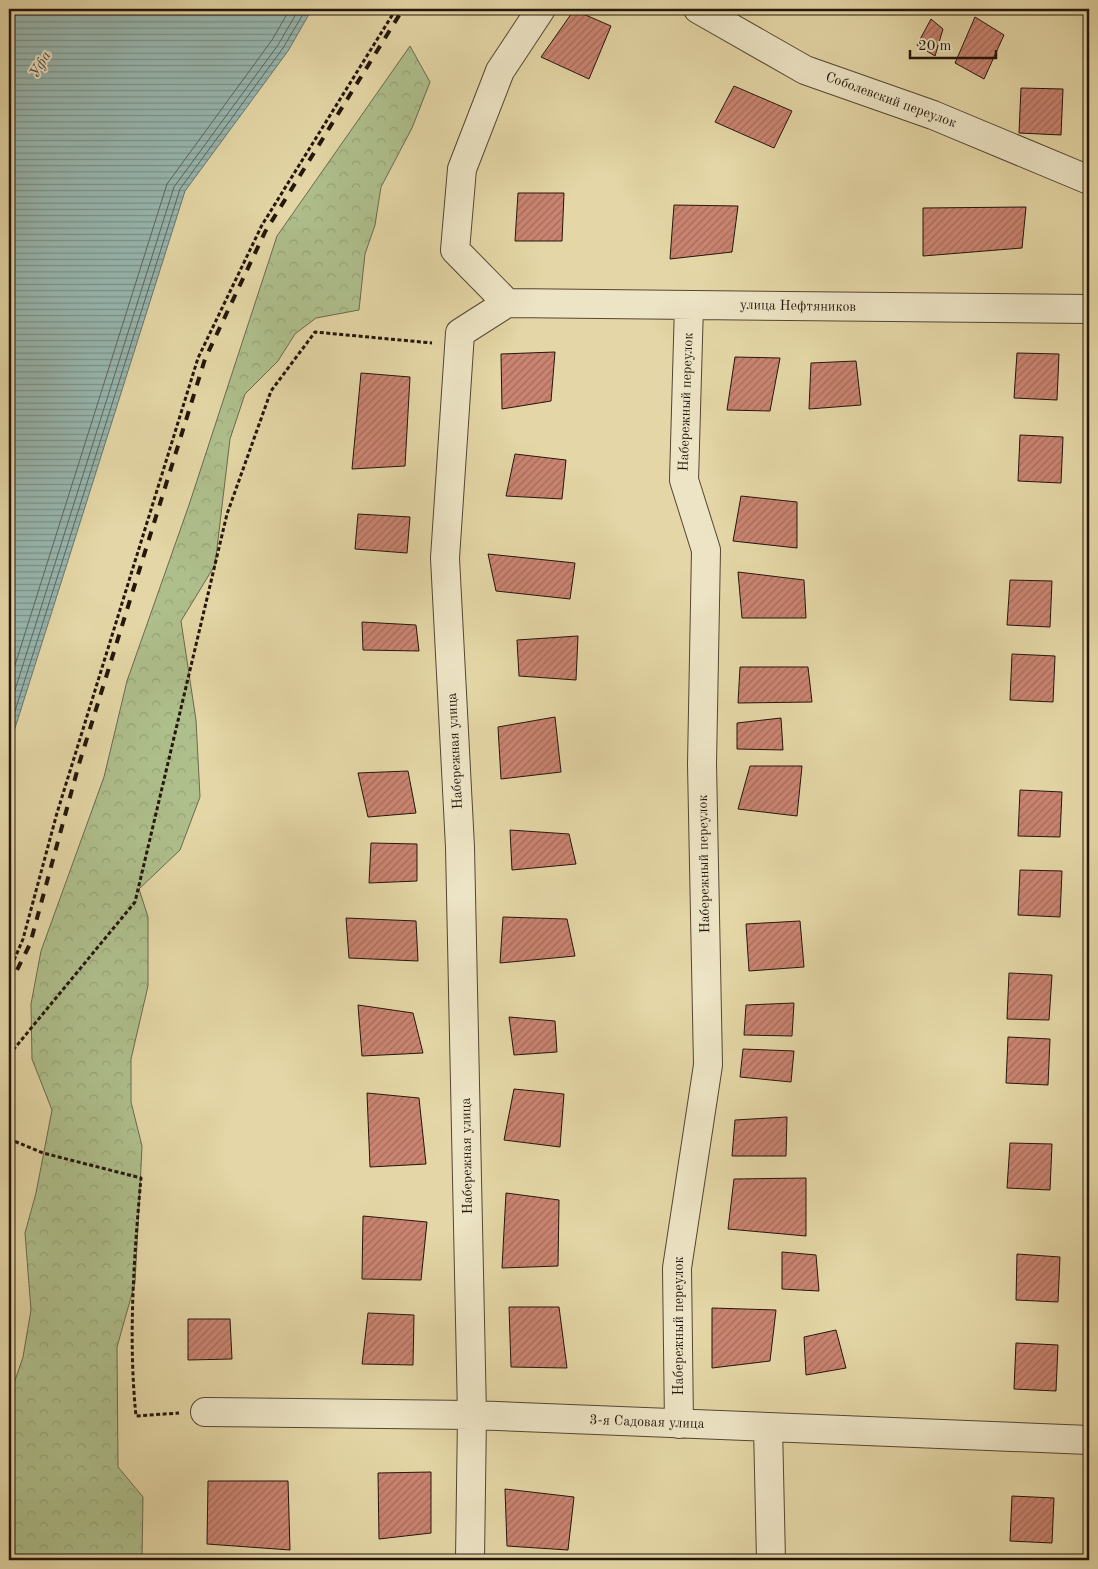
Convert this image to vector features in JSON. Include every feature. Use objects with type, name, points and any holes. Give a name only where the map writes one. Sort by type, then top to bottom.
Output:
[{"type":"street","points":[[508,303],[455,250],[462,169],[500,71],[540,9]]},
{"type":"street","name":"Соболевский переулок","points":[[698,9],[805,70],[933,115],[1089,180]]},
{"type":"street","name":"улица Нефтяников","points":[[508,303],[1089,309]]},
{"type":"street","name":"Набережная улица","points":[[470,1560],[472,1415],[460,847],[445,558],[460,333],[508,303]]},
{"type":"street","name":"Набережный переулок","points":[[679,1424],[677,1268],[708,1065],[702,764],[706,550],[684,480],[689,304]]},
{"type":"street","name":"3-я Садовая улица","points":[[205,1412],[472,1415],[1089,1440]]},
{"type":"street","points":[[768,1427],[771,1560]]},
{"type":"path","points":[[9,972],[23,939],[69,775],[198,358],[262,225],[396,9]]},
{"type":"path","points":[[9,1055],[135,902],[228,514],[271,391],[315,332],[460,345]]},
{"type":"path","points":[[9,1139],[43,1152],[141,1178],[132,1378],[136,1416],[205,1412]]},
{"type":"green space","points":[[410,46],[430,82],[412,128],[381,187],[375,225],[365,254],[359,310],[316,318],[295,334],[278,361],[245,394],[230,439],[215,565],[181,621],[196,720],[200,797],[180,850],[139,889],[148,917],[148,986],[131,1059],[131,1102],[142,1146],[140,1188],[135,1283],[117,1347],[118,1467],[143,1497],[142,1560],[9,1560],[9,1398],[23,1357],[31,1310],[25,1233],[36,1193],[52,1110],[32,1059],[31,1004],[41,951],[104,777],[127,681],[189,505],[277,236]]},
{"type":"water","name":"Уфа","points":[[9,9],[312,9],[288,51],[185,191],[9,747]]},
{"type":"building","points":[[574,10],[611,26],[589,79],[541,57]]},
{"type":"building","points":[[975,17],[1004,35],[984,79],[955,63]]},
{"type":"building","points":[[931,19],[943,29],[935,56],[917,45]]},
{"type":"building","points":[[734,86],[792,111],[774,148],[715,122]]},
{"type":"building","points":[[1021,88],[1063,89],[1061,135],[1019,133]]},
{"type":"building","points":[[518,193],[564,193],[562,241],[515,241]]},
{"type":"building","points":[[674,205],[738,206],[732,252],[670,259]]},
{"type":"building","points":[[1026,207],[1022,248],[923,256],[923,208]]},
{"type":"building","points":[[555,352],[551,401],[502,409],[501,354]]},
{"type":"building","points":[[1017,353],[1059,354],[1057,400],[1014,398]]},
{"type":"building","points":[[735,357],[780,358],[770,411],[727,410]]},
{"type":"building","points":[[856,361],[861,405],[809,409],[811,363]]},
{"type":"building","points":[[361,373],[410,377],[405,466],[352,469]]},
{"type":"building","points":[[1020,435],[1063,437],[1061,483],[1018,481]]},
{"type":"building","points":[[515,454],[566,460],[562,499],[506,496]]},
{"type":"building","points":[[741,496],[797,502],[797,548],[733,541]]},
{"type":"building","points":[[358,514],[410,517],[407,553],[355,549]]},
{"type":"building","points":[[488,554],[575,563],[570,599],[496,591]]},
{"type":"building","points":[[738,572],[804,580],[806,618],[742,618]]},
{"type":"building","points":[[1010,580],[1052,581],[1050,627],[1007,625]]},
{"type":"building","points":[[362,622],[416,625],[419,651],[363,650]]},
{"type":"building","points":[[578,636],[576,680],[519,676],[517,640]]},
{"type":"building","points":[[1012,654],[1055,656],[1053,702],[1010,700]]},
{"type":"building","points":[[740,667],[808,667],[812,702],[738,703]]},
{"type":"building","points":[[555,717],[561,772],[501,779],[498,727]]},
{"type":"building","points":[[781,718],[783,750],[737,749],[737,723]]},
{"type":"building","points":[[750,766],[802,766],[797,816],[738,809]]},
{"type":"building","points":[[408,771],[416,813],[368,817],[358,773]]},
{"type":"building","points":[[1020,790],[1062,792],[1060,837],[1018,836]]},
{"type":"building","points":[[510,830],[569,834],[576,864],[512,870]]},
{"type":"building","points":[[371,843],[417,844],[417,881],[369,883]]},
{"type":"building","points":[[1020,870],[1062,871],[1060,917],[1018,915]]},
{"type":"building","points":[[503,917],[567,919],[575,956],[500,963]]},
{"type":"building","points":[[346,918],[416,921],[418,961],[349,958]]},
{"type":"building","points":[[800,921],[804,967],[749,971],[746,924]]},
{"type":"building","points":[[1009,973],[1052,975],[1049,1020],[1007,1019]]},
{"type":"building","points":[[794,1003],[792,1036],[744,1035],[746,1005]]},
{"type":"building","points":[[358,1005],[413,1013],[423,1053],[362,1056]]},
{"type":"building","points":[[509,1017],[555,1021],[557,1052],[514,1055]]},
{"type":"building","points":[[1008,1037],[1050,1039],[1048,1085],[1006,1083]]},
{"type":"building","points":[[743,1049],[794,1051],[791,1082],[740,1077]]},
{"type":"building","points":[[514,1089],[564,1094],[560,1147],[504,1140]]},
{"type":"building","points":[[367,1093],[419,1098],[426,1164],[370,1167]]},
{"type":"building","points":[[787,1117],[786,1156],[732,1156],[735,1120]]},
{"type":"building","points":[[1010,1143],[1052,1144],[1050,1190],[1007,1188]]},
{"type":"building","points":[[806,1178],[806,1236],[728,1229],[734,1179]]},
{"type":"building","points":[[506,1193],[559,1200],[558,1266],[502,1268]]},
{"type":"building","points":[[363,1216],[427,1222],[421,1280],[362,1279]]},
{"type":"building","points":[[782,1252],[816,1255],[819,1291],[782,1289]]},
{"type":"building","points":[[1017,1254],[1060,1257],[1058,1302],[1016,1300]]},
{"type":"building","points":[[509,1307],[559,1307],[567,1368],[511,1367]]},
{"type":"building","points":[[712,1308],[776,1310],[770,1361],[712,1368]]},
{"type":"building","points":[[368,1313],[414,1315],[413,1365],[362,1364]]},
{"type":"building","points":[[188,1319],[230,1319],[232,1359],[188,1360]]},
{"type":"building","points":[[836,1330],[846,1368],[806,1375],[804,1337]]},
{"type":"building","points":[[1016,1343],[1058,1345],[1056,1391],[1014,1389]]},
{"type":"building","points":[[431,1472],[431,1533],[379,1539],[378,1473]]},
{"type":"building","points":[[208,1481],[288,1481],[290,1550],[207,1544]]},
{"type":"building","points":[[505,1489],[574,1497],[568,1550],[507,1546]]},
{"type":"building","points":[[1012,1496],[1054,1498],[1052,1543],[1010,1541]]},
{"type":"railway","points":[[9,986],[30,944],[79,764],[205,359],[265,232],[403,9]]}]
